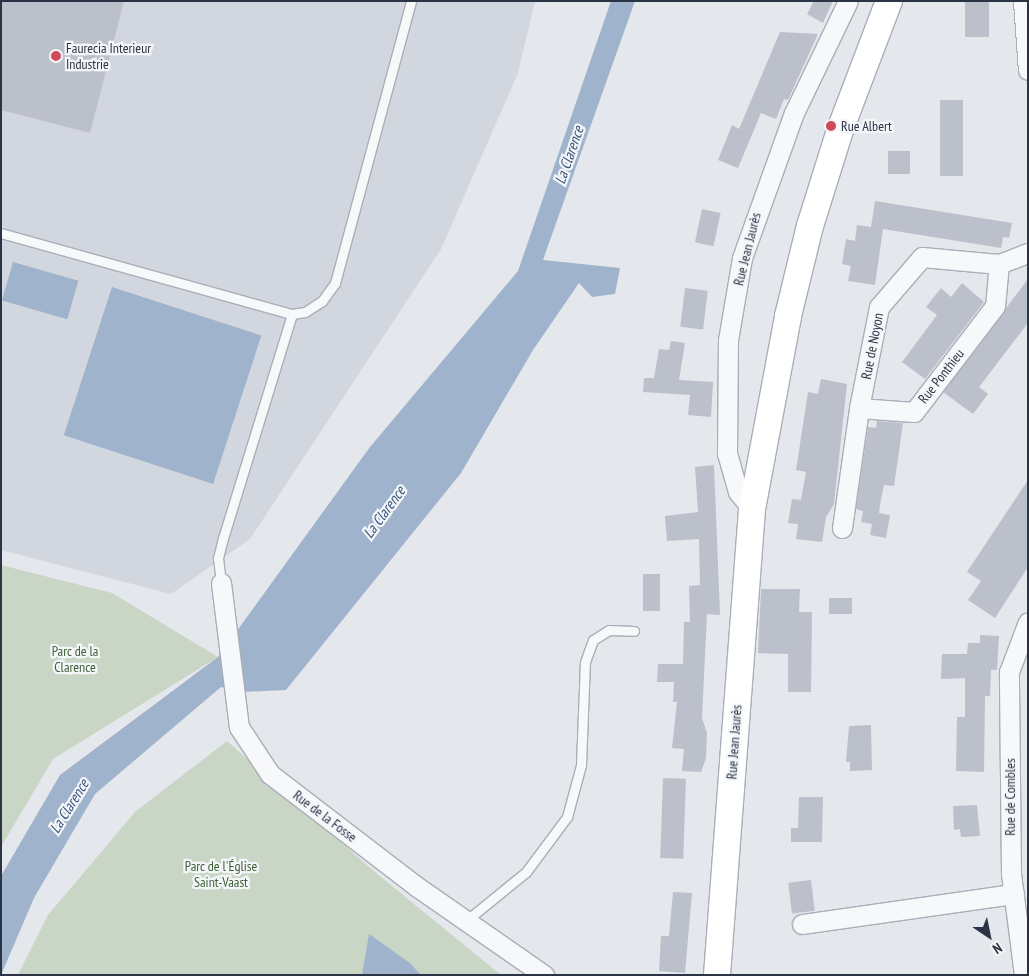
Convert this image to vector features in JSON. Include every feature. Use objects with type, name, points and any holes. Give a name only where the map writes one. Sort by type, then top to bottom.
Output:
[{"type":"main road","name":"Rue Jean Jaurès","points":[[717,975],[752,509],[788,316],[810,226],[840,130],[889,1]]},
{"type":"street","name":"Rue Jean Jaurès","points":[[752,509],[738,492],[727,453],[728,340],[742,258],[794,113],[848,1]]},
{"type":"street","points":[[1024,1],[1028,70]]},
{"type":"street","points":[[1000,264],[1028,253]]},
{"type":"street","name":"Rue de Noyon","points":[[859,408],[879,307],[922,257],[1000,264]]},
{"type":"street","name":"Rue Ponthieu","points":[[859,408],[914,412],[995,306],[1000,264]]},
{"type":"street","points":[[842,528],[859,408]]},
{"type":"street","name":"Rue de la Fosse","points":[[221,583],[224,631],[233,705],[239,727],[270,774],[544,975]]},
{"type":"street","name":"Rue de Combles","points":[[1024,975],[1014,894],[1009,672],[1028,622]]},
{"type":"street","points":[[802,924],[1014,894]]},
{"type":"lane","points":[[1,234],[292,314],[306,312],[322,301],[335,283],[411,1]]},
{"type":"lane","points":[[221,583],[218,558],[223,538],[292,314]]},
{"type":"lane","points":[[467,920],[526,872],[567,817],[581,765],[585,662],[593,640],[609,630],[634,631]]},
{"type":"shaded area","points":[[1,1],[535,1],[518,73],[441,249],[250,539],[171,594],[1,550]]},
{"type":"green space","name":"Parc de la Clarence","points":[[1,565],[112,593],[218,657],[53,759],[1,847]]},
{"type":"green space","name":"Parc de l'Église Saint-Vaast","points":[[227,741],[370,868],[501,975],[18,975],[48,915],[135,812]]},
{"type":"water","name":"La Clarence","points":[[611,1],[635,1],[543,260],[620,268],[615,294],[592,297],[579,283],[533,350],[461,473],[286,690],[242,692],[221,687],[95,794],[34,898],[1,975],[1,876],[60,775],[218,657],[370,447],[518,271]]},
{"type":"water","points":[[13,262],[78,281],[67,319],[2,300]]},
{"type":"water","points":[[112,287],[261,336],[213,484],[64,435]]},
{"type":"water","points":[[369,934],[410,963],[421,975],[362,975]]},
{"type":"building","name":"Faurecia Interieur Industrie","points":[[1,1],[124,1],[90,133],[1,110]]},
{"type":"building","points":[[814,1],[833,1],[823,23],[807,14]]},
{"type":"building","points":[[965,1],[989,1],[989,37],[965,37]]},
{"type":"building","points":[[780,32],[818,34],[788,100],[784,99],[776,119],[761,113],[738,168],[718,160],[732,125],[739,129]]},
{"type":"building","points":[[940,100],[963,100],[963,176],[940,176]]},
{"type":"building","points":[[888,151],[910,151],[910,174],[888,174]]},
{"type":"building","points":[[875,201],[1012,223],[1009,238],[1003,237],[1001,248],[883,229],[875,285],[848,281],[851,266],[842,264],[846,239],[855,241],[857,225],[871,227]]},
{"type":"building","points":[[702,209],[721,213],[714,246],[695,242]]},
{"type":"building","points":[[1028,279],[1028,323],[979,387],[988,394],[973,414],[943,392]]},
{"type":"building","points":[[962,283],[984,302],[925,379],[902,362],[937,315],[926,307],[941,288],[951,297]]},
{"type":"building","points":[[685,288],[708,291],[703,330],[680,327]]},
{"type":"building","points":[[671,341],[685,343],[679,380],[713,382],[711,417],[688,415],[690,395],[643,392],[644,378],[654,378],[659,349],[669,350]]},
{"type":"building","points":[[821,379],[847,384],[834,504],[826,517],[822,542],[796,539],[798,524],[788,523],[792,499],[801,500],[806,472],[796,470],[808,392],[818,394]]},
{"type":"building","points":[[877,421],[903,423],[894,486],[884,485],[881,499],[879,513],[890,515],[886,538],[870,535],[872,524],[861,522],[863,511],[856,509],[868,427],[876,428]]},
{"type":"building","points":[[714,465],[720,615],[707,614],[702,718],[707,733],[706,758],[701,772],[682,771],[684,749],[672,748],[677,702],[673,702],[674,682],[657,682],[658,664],[683,664],[684,622],[690,622],[689,586],[700,585],[699,539],[667,541],[665,516],[698,512],[695,467]]},
{"type":"building","points":[[1028,480],[1028,567],[995,618],[968,600],[981,581],[967,572]]},
{"type":"building","points":[[643,574],[660,574],[660,611],[643,611]]},
{"type":"building","points":[[761,589],[800,589],[799,612],[812,612],[811,692],[788,692],[788,654],[758,653]]},
{"type":"building","points":[[829,598],[852,598],[852,614],[829,614]]},
{"type":"building","points":[[980,635],[999,636],[997,670],[991,670],[990,696],[985,696],[984,772],[956,771],[957,717],[965,717],[965,678],[941,679],[942,654],[967,654],[968,643],[980,643]]},
{"type":"building","points":[[871,725],[872,770],[850,771],[850,762],[846,762],[849,726]]},
{"type":"building","points":[[663,778],[686,779],[683,859],[660,858]]},
{"type":"building","points":[[799,797],[823,797],[822,842],[791,842],[791,828],[798,828]]},
{"type":"building","points":[[977,805],[980,836],[961,837],[960,829],[954,830],[953,806]]},
{"type":"building","points":[[811,880],[815,911],[792,914],[788,883]]},
{"type":"building","points":[[673,892],[692,893],[685,973],[659,971],[661,936],[669,936]]},
{"type":"place","name":"Faurecia Interieur Industrie","points":[[56,56]]},
{"type":"place","name":"Rue Albert","points":[[831,126]]}]
